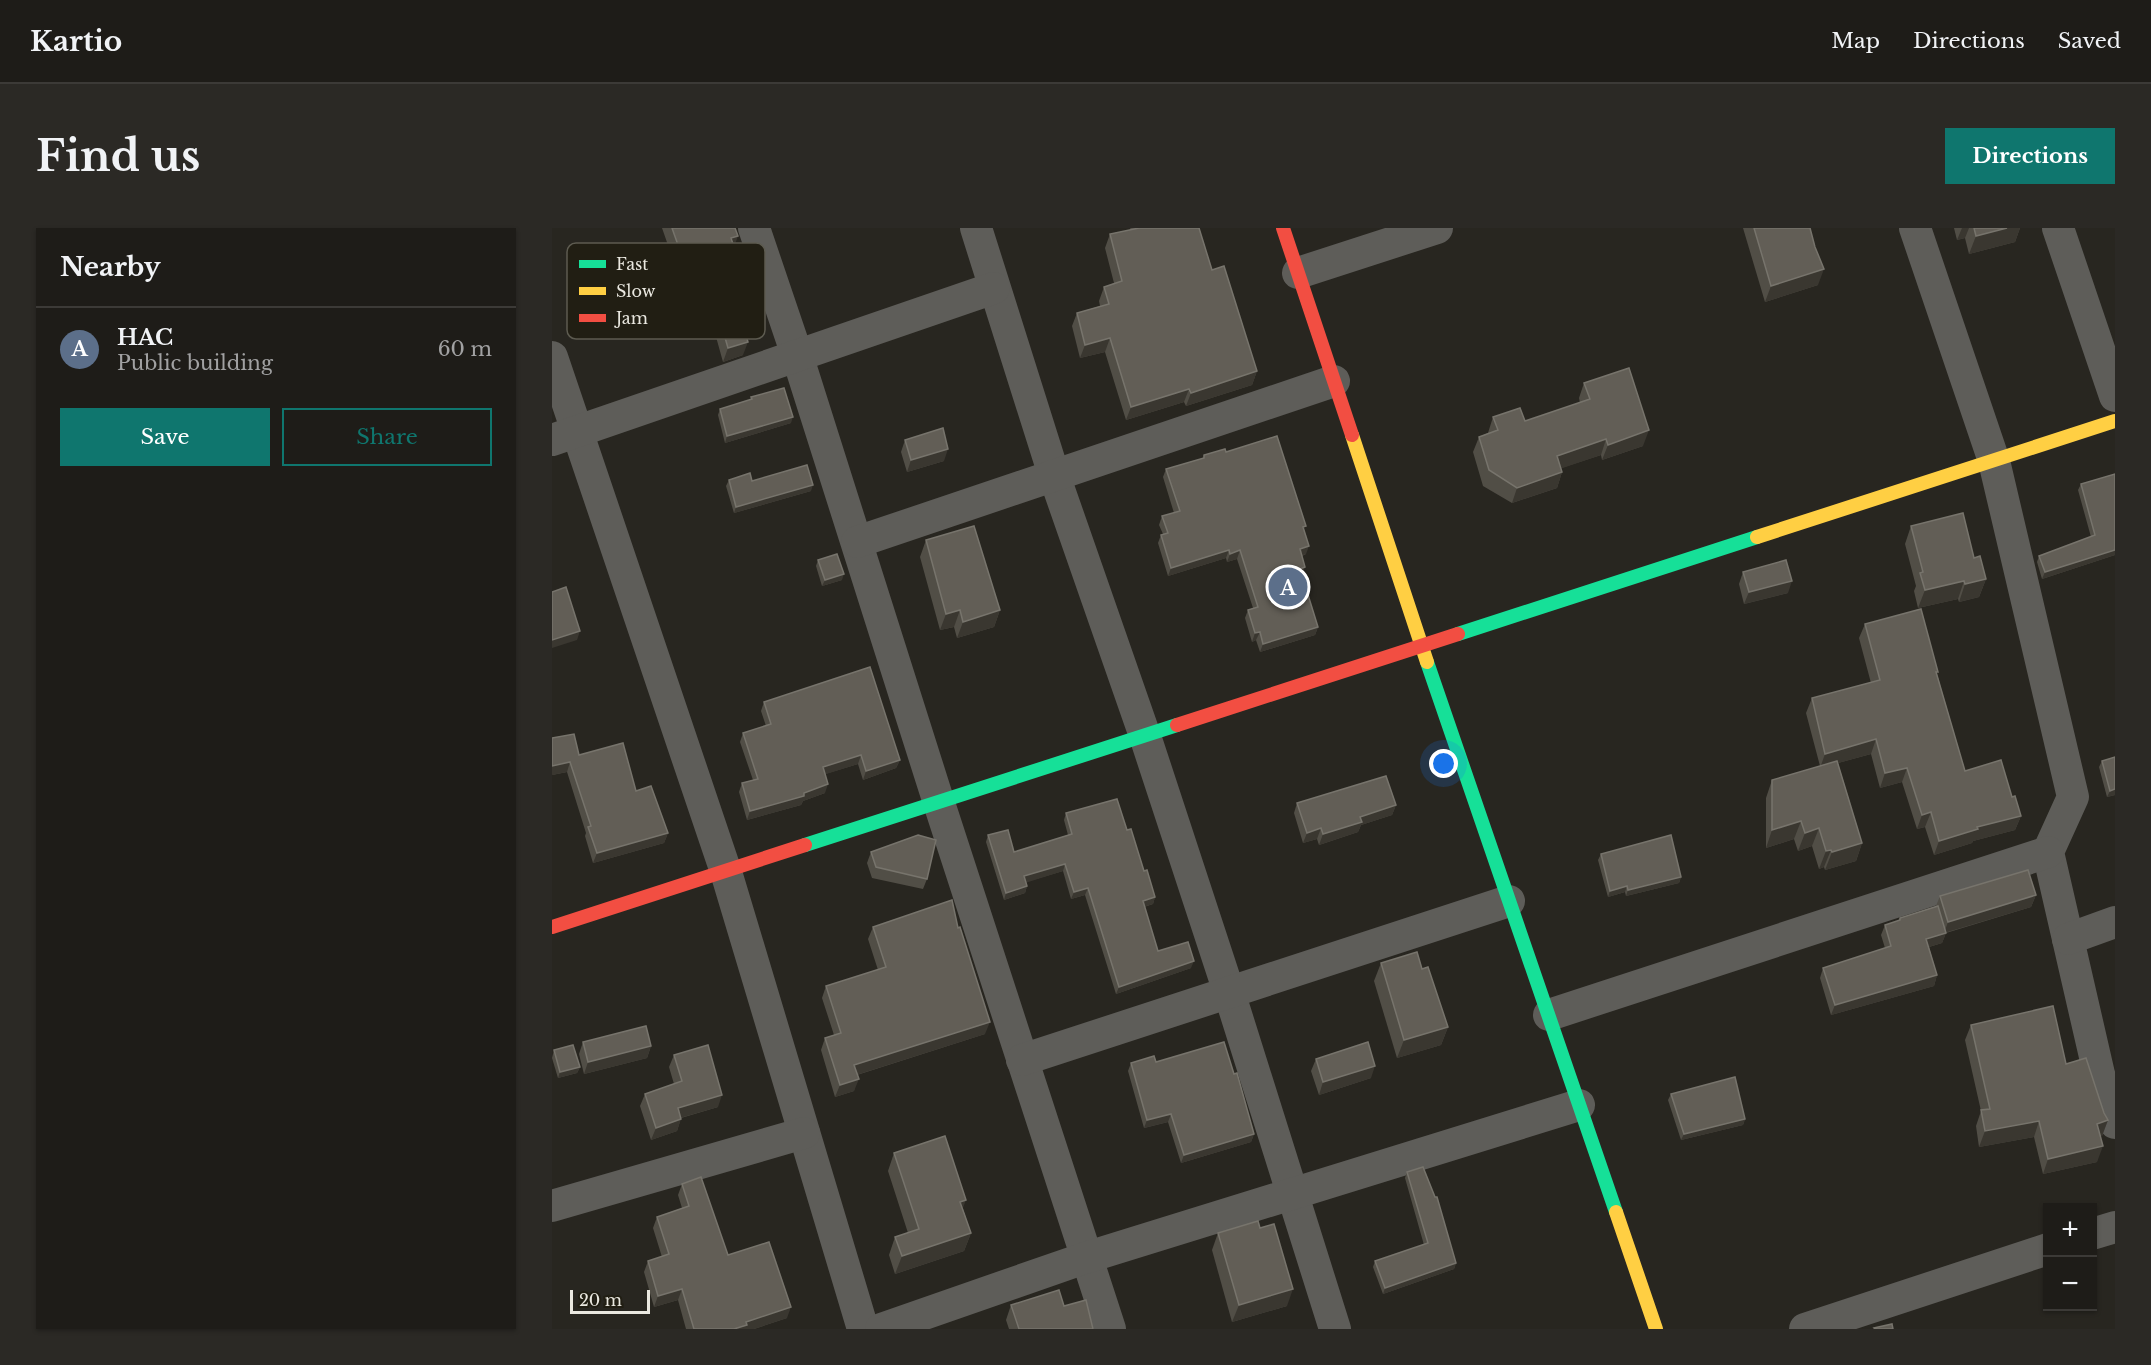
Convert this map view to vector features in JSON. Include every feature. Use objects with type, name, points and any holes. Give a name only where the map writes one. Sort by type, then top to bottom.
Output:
[{"type":"street","points":[[754,228],[759,243]]},
{"type":"street","points":[[976,228],[1054,475],[1145,736],[1229,992],[1335,1329]]},
{"type":"street","points":[[1283,228],[1509,901],[1656,1329]]},
{"type":"street","points":[[1298,273],[1437,228]]},
{"type":"street","points":[[1915,228],[1994,461],[2073,797],[2048,852],[2099,1074],[2115,1123]]},
{"type":"street","points":[[2058,228],[2115,396]]},
{"type":"street","points":[[765,261],[1110,1329]]},
{"type":"street","points":[[564,436],[994,288]]},
{"type":"street","points":[[552,357],[564,436],[726,872],[863,1329]]},
{"type":"street","points":[[857,543],[1334,381]]},
{"type":"street","points":[[552,927],[2115,422]]},
{"type":"street","points":[[1549,1015],[2048,852]]},
{"type":"street","points":[[1022,1060],[1509,901]]},
{"type":"street","points":[[2068,939],[2115,922]]},
{"type":"street","points":[[881,1329],[1088,1257],[1579,1105]]},
{"type":"street","points":[[552,1206],[804,1134]]},
{"type":"street","points":[[2097,1232],[2115,1227]]},
{"type":"street","points":[[1805,1329],[2043,1251]]},
{"type":"building","points":[[672,228],[735,228],[738,236],[731,238],[733,243],[677,243]]},
{"type":"building","points":[[1139,228],[1199,228],[1212,270],[1224,266],[1257,371],[1191,393],[1189,389],[1131,407],[1110,338],[1085,345],[1077,313],[1109,304],[1104,287],[1122,281],[1110,234]]},
{"type":"building","points":[[1754,228],[1810,228],[1824,269],[1771,286]]},
{"type":"building","points":[[1974,228],[2007,228],[1976,236]]},
{"type":"building","points":[[725,339],[747,339],[748,342],[728,348]]},
{"type":"building","points":[[1629,368],[1649,430],[1608,445],[1606,439],[1557,456],[1562,472],[1517,488],[1489,470],[1479,437],[1498,430],[1493,417],[1520,408],[1525,421],[1590,399],[1584,383]]},
{"type":"building","points":[[784,388],[793,417],[727,436],[720,409]]},
{"type":"building","points":[[943,428],[948,449],[911,460],[905,440]]},
{"type":"building","points":[[1277,436],[1306,526],[1303,527],[1309,546],[1300,549],[1305,567],[1300,569],[1318,627],[1263,644],[1260,632],[1255,633],[1248,610],[1258,607],[1240,550],[1230,554],[1229,550],[1171,568],[1161,535],[1168,533],[1162,516],[1180,511],[1166,469],[1204,458],[1204,455],[1225,449],[1226,452]]},
{"type":"building","points":[[807,465],[813,485],[736,507],[729,480],[750,473],[752,481]]},
{"type":"building","points":[[2115,474],[2115,550],[2045,572],[2039,556],[2095,535],[2081,484]]},
{"type":"building","points":[[1963,513],[1974,558],[1980,556],[1986,579],[1965,584],[1964,581],[1925,590],[1920,573],[1923,572],[1911,526]]},
{"type":"building","points":[[974,526],[1000,610],[963,622],[960,610],[946,614],[926,540]]},
{"type":"building","points":[[837,554],[844,574],[825,580],[818,560]]},
{"type":"building","points":[[1786,560],[1792,581],[1749,592],[1743,572]]},
{"type":"building","points":[[566,587],[580,631],[552,640],[552,592]]},
{"type":"building","points":[[1921,609],[1938,672],[1936,672],[1965,771],[2001,760],[2012,797],[2015,796],[2021,816],[1977,827],[1978,829],[1939,841],[1931,812],[1922,815],[1907,768],[1885,773],[1876,739],[1825,754],[1812,698],[1880,680],[1865,624]]},
{"type":"building","points":[[870,667],[900,760],[866,771],[861,755],[823,767],[828,784],[804,793],[804,796],[750,811],[742,783],[758,779],[743,733],[771,724],[764,702]]},
{"type":"building","points":[[574,734],[579,755],[623,743],[636,791],[651,786],[668,833],[597,853],[588,827],[591,826],[570,762],[552,766],[552,738]]},
{"type":"building","points":[[2115,757],[2115,789],[2110,791],[2102,761]]},
{"type":"building","points":[[1837,761],[1862,843],[1832,852],[1831,850],[1826,851],[1819,828],[1805,833],[1801,821],[1772,830],[1772,780]]},
{"type":"building","points":[[1386,776],[1396,805],[1360,817],[1362,822],[1323,834],[1321,828],[1307,833],[1297,803]]},
{"type":"building","points":[[1117,799],[1127,830],[1131,829],[1144,871],[1147,870],[1155,897],[1143,901],[1158,951],[1188,942],[1194,961],[1119,987],[1088,888],[1074,892],[1065,864],[1024,876],[1027,886],[1006,893],[988,835],[1008,830],[1014,852],[1072,834],[1066,813]]},
{"type":"building","points":[[918,835],[936,840],[927,879],[876,867],[871,852]]},
{"type":"building","points":[[1671,835],[1681,877],[1628,890],[1627,886],[1610,891],[1601,854]]},
{"type":"building","points":[[2028,870],[2036,895],[1948,922],[1940,896]]},
{"type":"building","points":[[952,900],[958,928],[960,927],[990,1022],[854,1065],[859,1079],[840,1085],[825,1038],[841,1033],[826,986],[886,967],[873,927]]},
{"type":"building","points":[[1938,906],[1946,933],[1926,939],[1937,975],[1835,1005],[1823,968],[1891,946],[1885,925]]},
{"type":"building","points":[[1417,952],[1422,969],[1428,967],[1448,1027],[1404,1040],[1381,963]]},
{"type":"building","points":[[2053,1006],[2066,1064],[2086,1058],[2108,1120],[2097,1124],[2103,1146],[2048,1159],[2039,1121],[1985,1131],[1981,1110],[1990,1109],[1971,1025]]},
{"type":"building","points":[[646,1026],[651,1046],[588,1062],[583,1042]]},
{"type":"building","points":[[1224,1042],[1234,1074],[1237,1073],[1254,1134],[1184,1155],[1171,1114],[1147,1120],[1131,1063],[1154,1056],[1156,1062]]},
{"type":"building","points":[[1368,1042],[1375,1066],[1323,1082],[1316,1059]]},
{"type":"building","points":[[573,1045],[580,1067],[560,1072],[554,1050]]},
{"type":"building","points":[[708,1045],[722,1095],[678,1108],[681,1119],[656,1128],[645,1094],[682,1081],[674,1055]]},
{"type":"building","points":[[1735,1077],[1745,1119],[1684,1134],[1671,1094]]},
{"type":"building","points":[[945,1136],[966,1200],[960,1202],[971,1233],[902,1256],[895,1237],[919,1229],[894,1153]]},
{"type":"building","points":[[1423,1167],[1435,1197],[1437,1197],[1456,1263],[1385,1288],[1375,1261],[1428,1243],[1407,1172]]},
{"type":"building","points":[[701,1177],[728,1255],[769,1242],[791,1307],[746,1322],[747,1325],[734,1329],[694,1329],[682,1289],[658,1296],[648,1261],[669,1254],[657,1217],[689,1206],[682,1184]]},
{"type":"building","points":[[1258,1221],[1260,1228],[1274,1224],[1293,1289],[1239,1305],[1218,1233]]},
{"type":"building","points":[[1059,1290],[1064,1306],[1086,1300],[1093,1329],[1019,1329],[1011,1305]]},
{"type":"building","points":[[1892,1324],[1893,1329],[1874,1328]]},
{"type":"traffic: fast","points":[[1458,634],[1757,537]]},
{"type":"traffic: fast","points":[[1427,662],[1616,1212]]},
{"type":"traffic: fast","points":[[805,845],[1177,725]]},
{"type":"traffic: slow","points":[[1757,537],[2115,421]]},
{"type":"traffic: slow","points":[[1352,435],[1427,662]]},
{"type":"traffic: slow","points":[[1616,1212],[1656,1329]]},
{"type":"traffic: jam","points":[[1283,228],[1352,435]]},
{"type":"traffic: jam","points":[[1177,725],[1458,634]]},
{"type":"traffic: jam","points":[[552,927],[805,845]]},
{"type":"place","name":"HAC","points":[[1288,587]]}]
